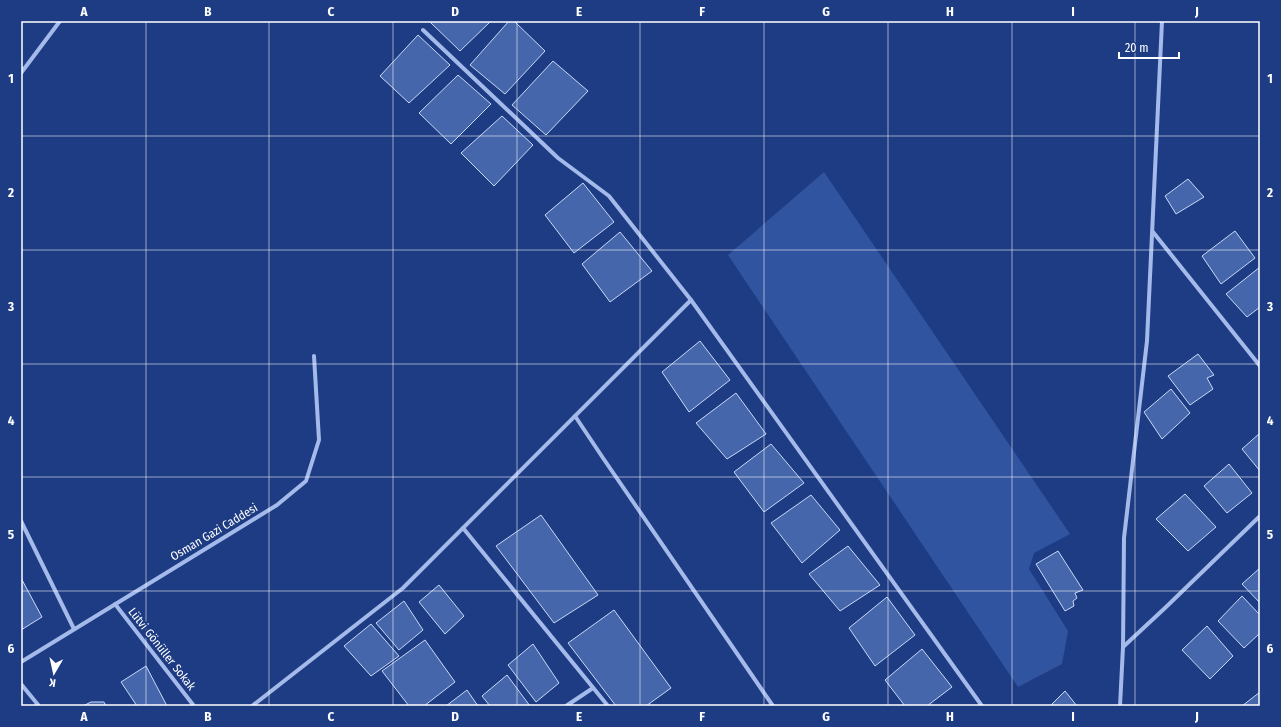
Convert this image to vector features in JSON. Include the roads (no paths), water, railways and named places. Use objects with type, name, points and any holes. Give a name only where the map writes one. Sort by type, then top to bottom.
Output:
[{"type":"street","points":[[21,73],[60,21]]},
{"type":"street","points":[[1120,706],[1123,647],[1124,538],[1147,341],[1162,21]]},
{"type":"street","points":[[423,30],[558,158],[609,196],[691,300],[982,706]]},
{"type":"street","points":[[1152,232],[1260,366]]},
{"type":"street","points":[[252,706],[403,588],[691,300]]},
{"type":"street","name":"Osman Gazi Caddesi","points":[[21,662],[277,506],[306,481],[319,440],[314,356]]},
{"type":"street","points":[[575,416],[774,706]]},
{"type":"street","points":[[1123,647],[1260,516]]},
{"type":"street","points":[[21,521],[74,629]]},
{"type":"street","points":[[463,528],[608,706]]},
{"type":"street","name":"Lütvi Gönüller Sokak","points":[[115,604],[194,706]]},
{"type":"street","points":[[21,684],[39,706]]},
{"type":"street","points":[[566,706],[593,688]]}]
